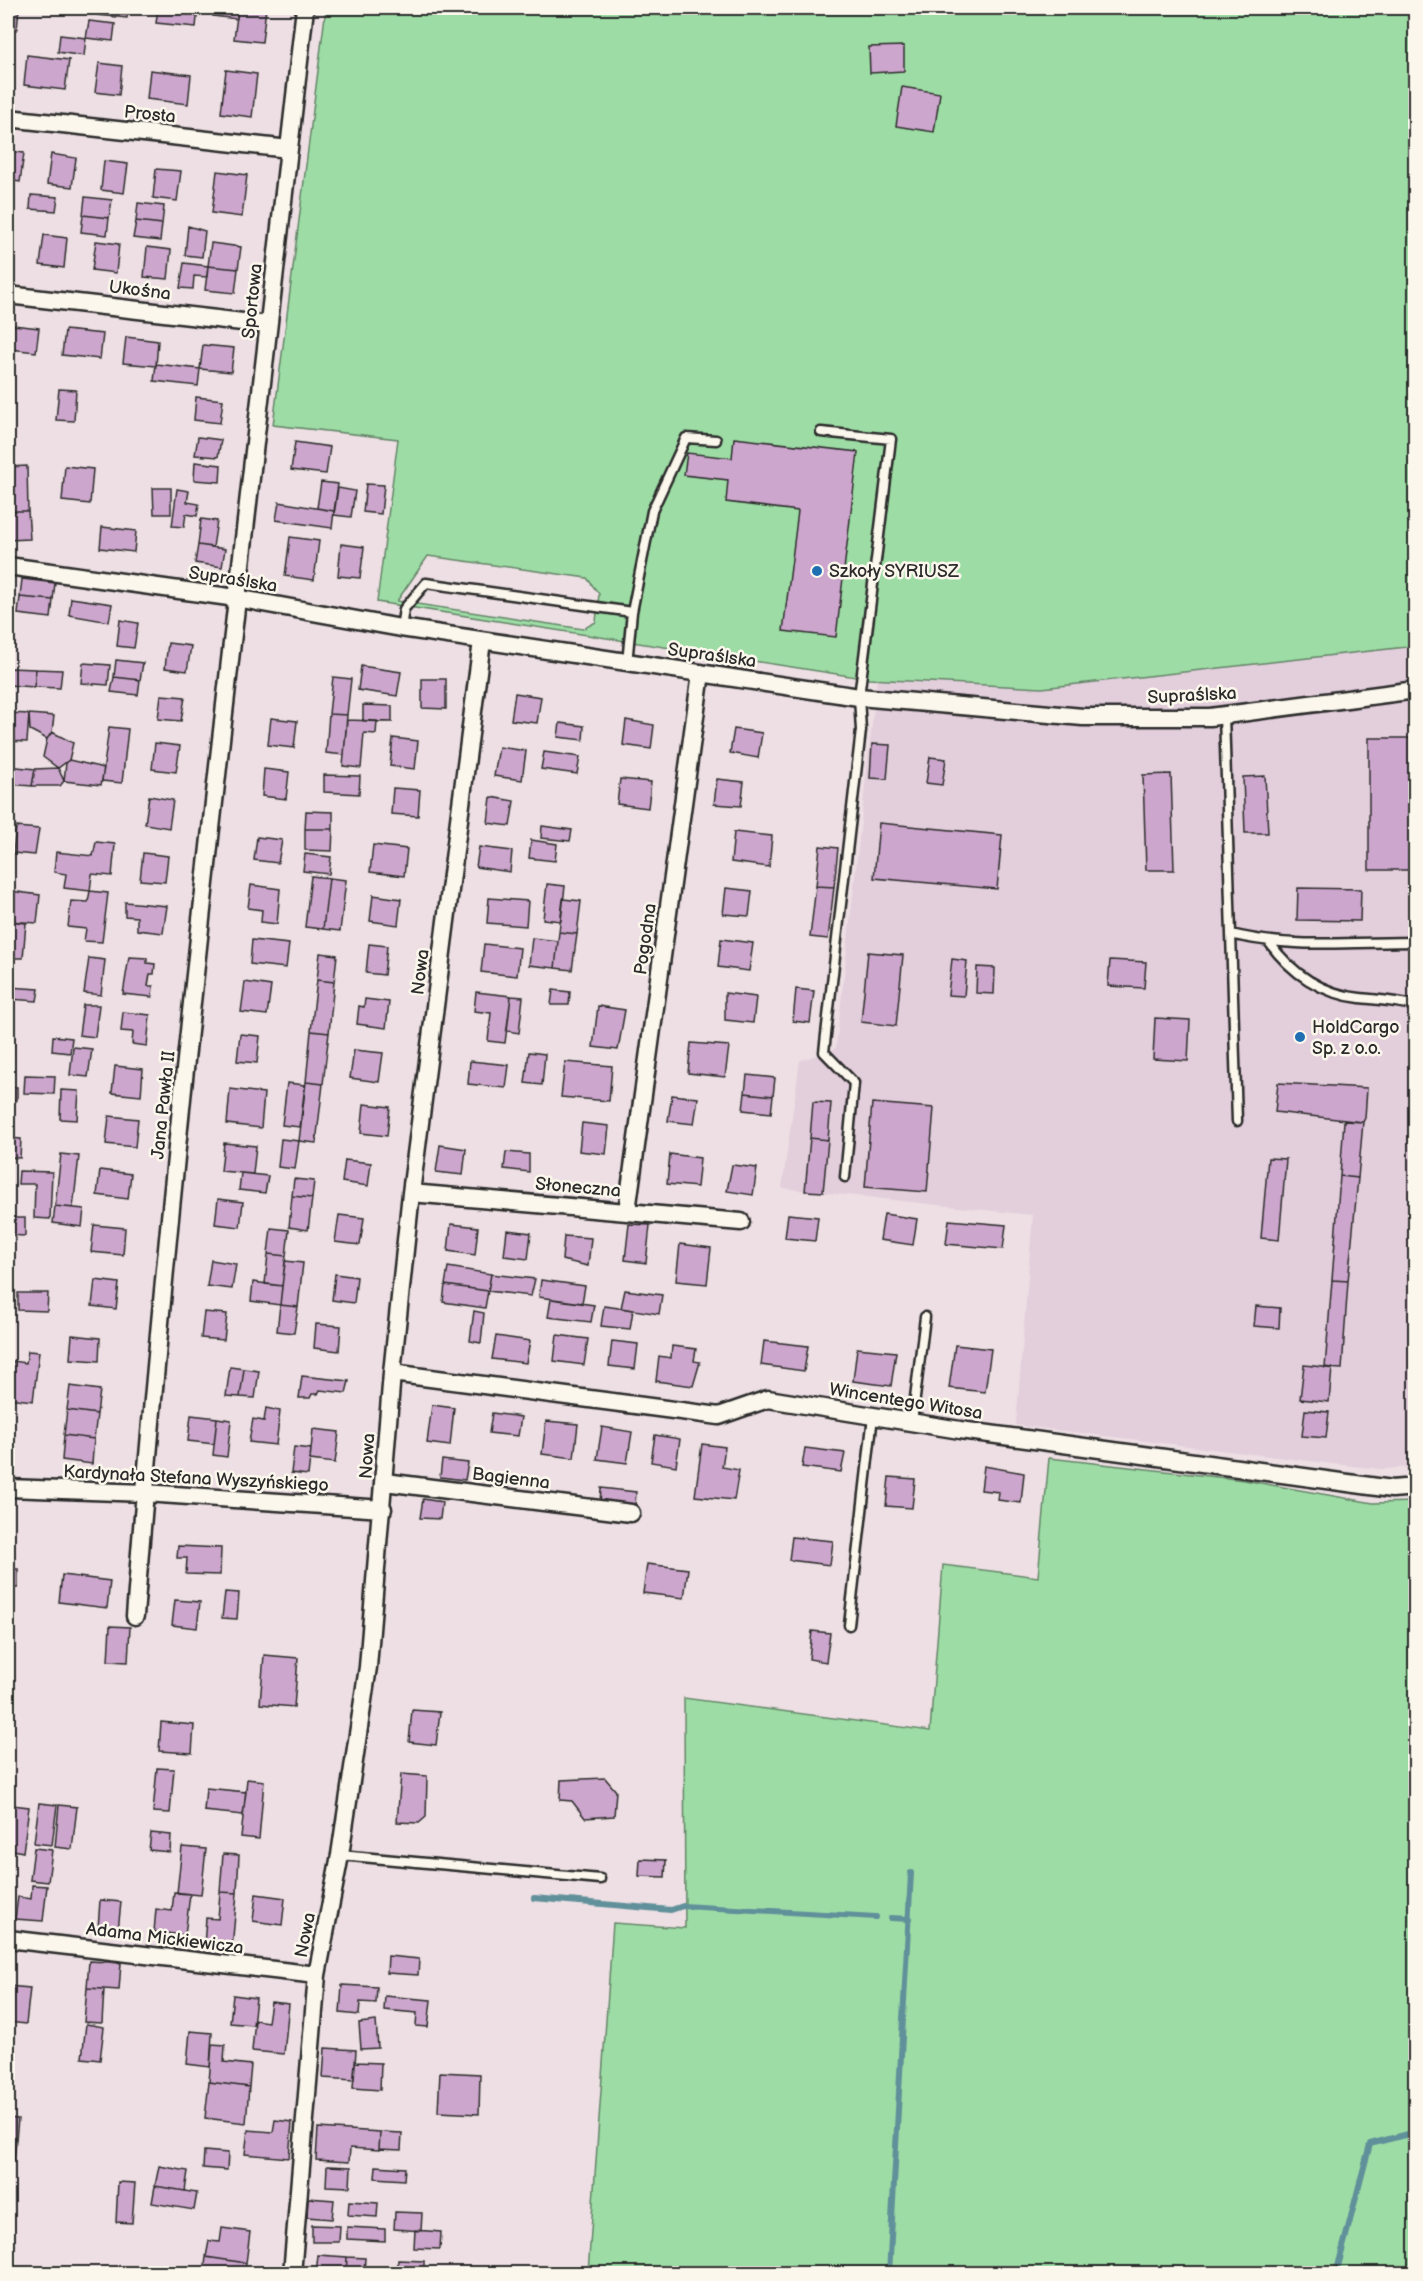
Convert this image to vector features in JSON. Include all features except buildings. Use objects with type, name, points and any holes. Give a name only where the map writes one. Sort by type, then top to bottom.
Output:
[{"type":"street","name":"Sportowa","points":[[236,598],[305,8]]},
{"type":"street","name":"Prosta","points":[[8,118],[289,149]]},
{"type":"street","name":"Ukośna","points":[[8,295],[268,325]]},
{"type":"street","name":"Supraślska","points":[[8,566],[236,598],[482,641],[859,697],[1083,717],[1210,717],[1416,690]]},
{"type":"street","name":"Jana Pawła II","points":[[135,1616],[153,1396],[236,598]]},
{"type":"street","name":"Nowa","points":[[292,2274],[317,1975],[340,1855],[368,1667],[383,1509],[392,1373],[411,1193],[482,641]]},
{"type":"street","name":"Pogodna","points":[[627,1211],[701,673]]},
{"type":"street","name":"Słoneczna","points":[[411,1193],[741,1222]]},
{"type":"street","name":"Wincentego Witosa","points":[[392,1373],[719,1416],[768,1399],[912,1422],[1392,1490],[1416,1487]]},
{"type":"street","name":"Bagienna","points":[[385,1482],[631,1513]]},
{"type":"street","name":"Kardynała Stefana Wyszyńskiego","points":[[8,1488],[145,1493],[383,1509]]},
{"type":"street","name":"Adama Mickiewicza","points":[[8,1940],[317,1975]]},
{"type":"lane","points":[[821,432],[891,439],[859,697],[861,730],[824,1052],[854,1083],[845,1177]]},
{"type":"lane","points":[[627,663],[632,612],[652,511],[686,438],[716,440]]},
{"type":"lane","points":[[401,628],[404,609],[426,583],[632,612]]},
{"type":"lane","points":[[1224,715],[1237,1121]]},
{"type":"lane","points":[[1231,934],[1269,942],[1416,942]]},
{"type":"lane","points":[[1269,942],[1281,959],[1319,988],[1358,998],[1397,1001],[1416,1006]]},
{"type":"lane","points":[[912,1422],[925,1317]]},
{"type":"lane","points":[[849,1625],[873,1416]]},
{"type":"lane","points":[[340,1855],[600,1879]]},
{"type":"shaded area","points":[[1415,644],[1415,1467],[1381,1469],[1016,1425],[1033,1215],[782,1188],[800,1061],[836,1048],[877,679],[1042,688]]},
{"type":"green space","points":[[326,8],[1415,8],[1415,646],[1042,688],[869,679],[377,602],[398,439],[273,425]],"holes":[[[428,556],[587,578],[599,594],[596,622],[583,629],[397,601]]]},
{"type":"green space","points":[[1049,1458],[1244,1480],[1373,1503],[1415,1502],[1415,2273],[588,2273],[613,1923],[685,1928],[684,1698],[930,1731],[943,1565],[1038,1577]]},
{"type":"waterway","points":[[889,2274],[911,1873]]},
{"type":"waterway","points":[[534,1898],[671,1910],[683,1906],[876,1917]]},
{"type":"waterway","points":[[891,1918],[909,1919]]},
{"type":"waterway","points":[[1336,2274],[1370,2144],[1416,2132]]},
{"type":"place","name":"Szkoły SYRIUSZ","points":[[817,571]]},
{"type":"place","name":"HoldCargo Sp. z o.o.","points":[[1300,1037]]}]
